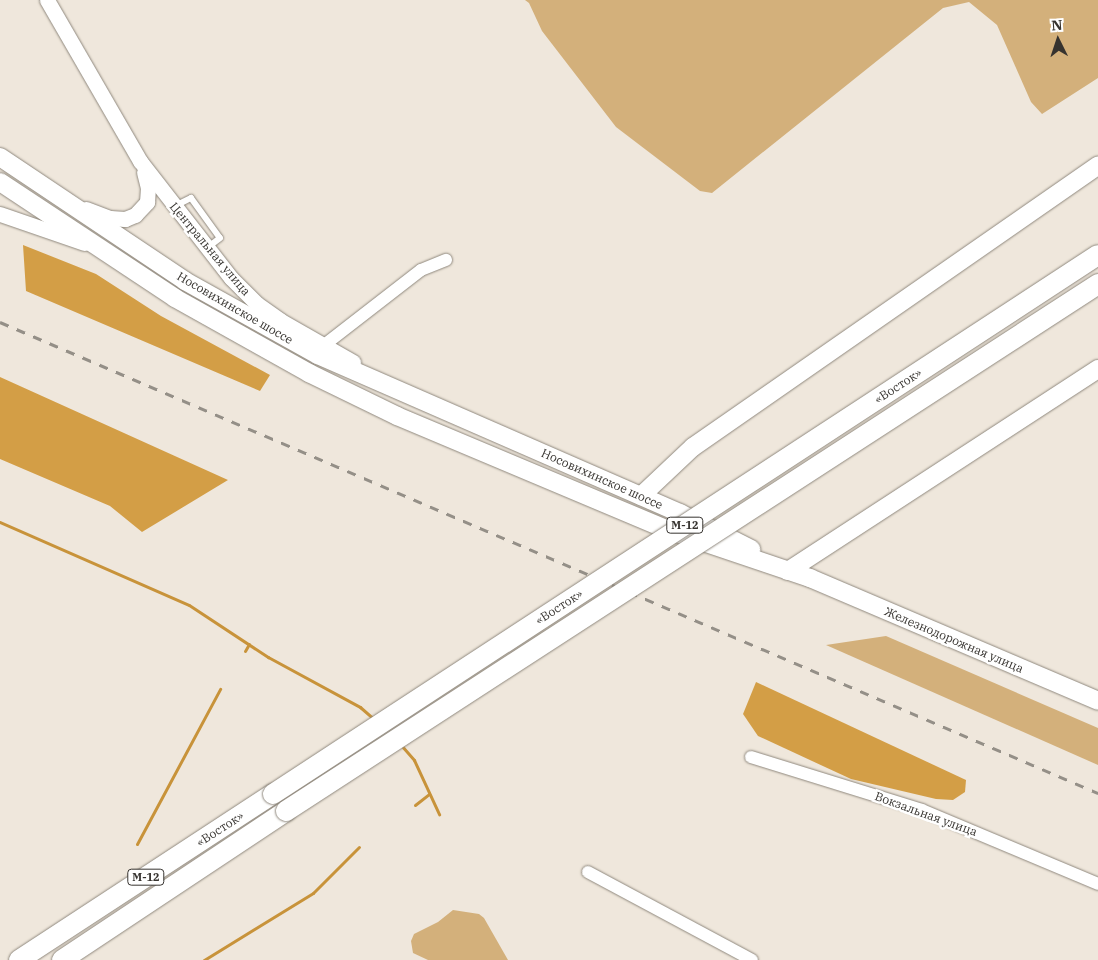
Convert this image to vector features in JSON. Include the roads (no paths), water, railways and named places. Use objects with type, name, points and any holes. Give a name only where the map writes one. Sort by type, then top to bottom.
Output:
[{"type":"highway","name":"«Восток»","points":[[19,960],[1098,255]]},
{"type":"highway","name":"«Восток»","points":[[62,960],[286,811],[1098,284]]},
{"type":"main road","name":"Носовихинское шоссе","points":[[0,158],[185,281],[318,355],[680,513],[790,570]]},
{"type":"main road","points":[[641,496],[693,447],[1098,166]]},
{"type":"main road","name":"Носовихинское шоссе","points":[[0,182],[99,248],[228,329],[309,373],[397,416],[671,531],[810,578]]},
{"type":"main road","points":[[790,570],[1098,369]]},
{"type":"main road","name":"Железнодорожная улица","points":[[810,578],[1098,701]]},
{"type":"street","name":"Центральная улица","points":[[46,0],[140,161],[231,278],[257,304],[322,346],[454,414]]},
{"type":"street","points":[[54,194],[110,218],[130,217],[143,208],[148,195],[147,180],[140,161]]},
{"type":"street","points":[[0,214],[37,225],[99,248]]},
{"type":"street","points":[[322,346],[421,270],[446,260]]},
{"type":"street","name":"Вокзальная улица","points":[[750,757],[922,810],[1098,884]]},
{"type":"street","points":[[588,872],[752,960]]},
{"type":"waterway","points":[[0,522],[189,605],[268,657],[360,707],[375,720]]},
{"type":"waterway","points":[[245,651],[249,644]]},
{"type":"waterway","points":[[137,844],[220,689]]},
{"type":"waterway","points":[[401,745],[414,760],[439,814]]},
{"type":"waterway","points":[[415,805],[429,794]]},
{"type":"waterway","points":[[204,960],[313,893],[359,847]]},
{"type":"railway","points":[[0,322],[1098,793]]}]
